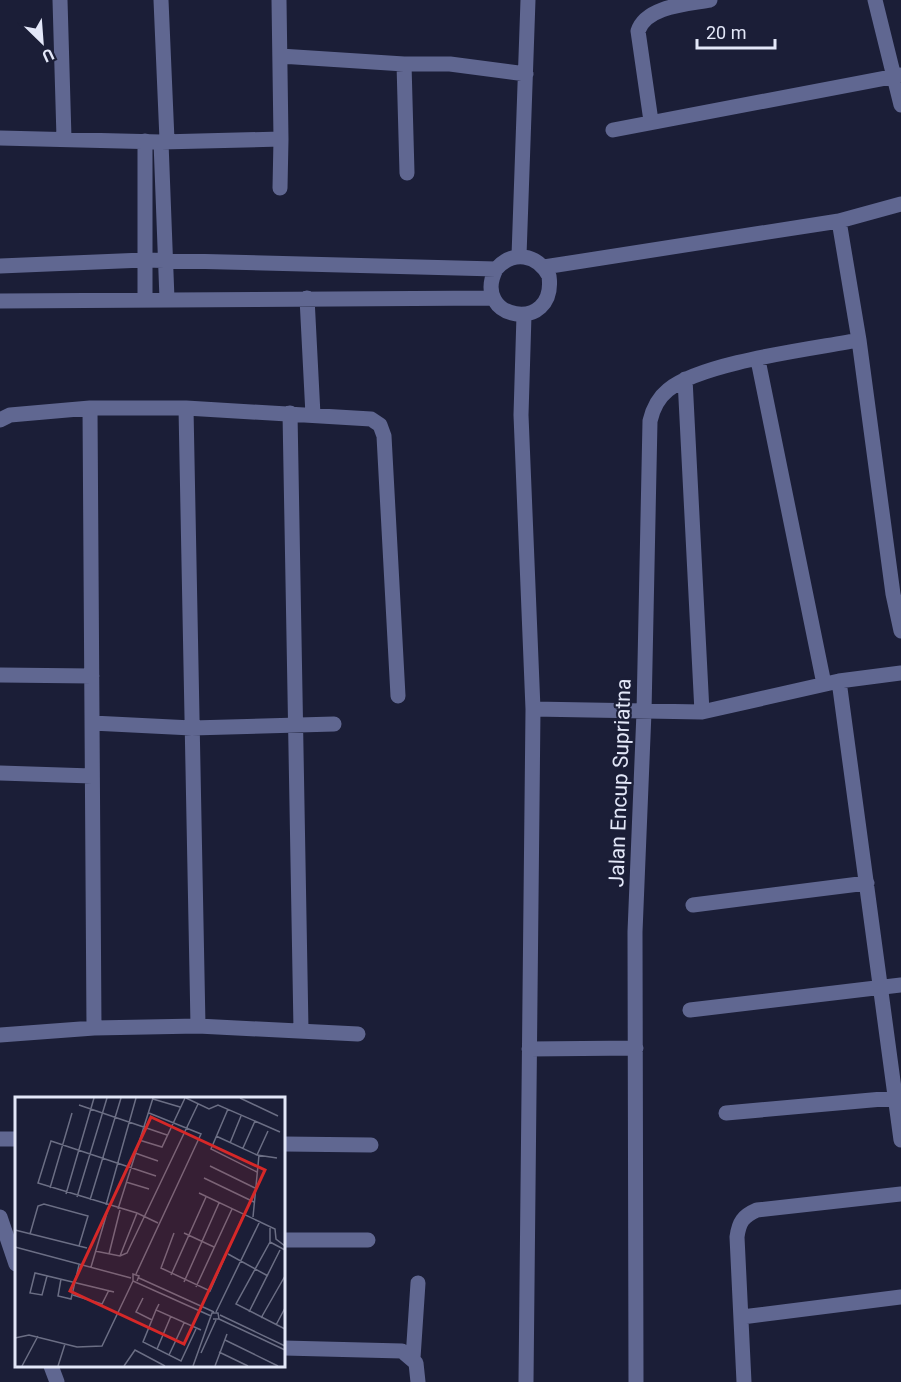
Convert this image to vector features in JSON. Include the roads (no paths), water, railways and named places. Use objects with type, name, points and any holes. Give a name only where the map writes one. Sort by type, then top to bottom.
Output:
[{"type":"street","points":[[60,0],[64,138]]},
{"type":"street","points":[[161,0],[167,299]]},
{"type":"street","points":[[279,0],[280,188]]},
{"type":"street","points":[[519,256],[528,0]]},
{"type":"street","points":[[651,121],[638,31],[640,24],[653,14],[710,0]]},
{"type":"street","points":[[875,0],[898,76],[901,105]]},
{"type":"street","points":[[280,56],[404,64],[450,64],[526,74]]},
{"type":"street","points":[[404,64],[407,173]]},
{"type":"street","points":[[613,130],[898,76]]},
{"type":"street","points":[[0,138],[145,141],[281,139]]},
{"type":"street","points":[[145,141],[145,299]]},
{"type":"street","points":[[544,267],[839,222],[901,204]]},
{"type":"street","points":[[839,222],[859,340],[893,594],[901,631]]},
{"type":"street","points":[[519,256],[529,257],[544,267],[550,287],[548,297],[534,312],[524,315],[511,314],[500,308],[493,298],[492,278],[496,269],[502,262],[519,256]]},
{"type":"street","points":[[0,266],[144,260],[496,269]]},
{"type":"street","points":[[307,298],[313,415]]},
{"type":"street","points":[[0,301],[493,298]]},
{"type":"street","points":[[524,315],[522,415],[533,709],[526,1382]]},
{"type":"street","name":"Jalan Encup Supriatna","points":[[636,1382],[635,932],[644,712],[652,408],[660,398],[685,379],[721,367],[859,340]]},
{"type":"street","points":[[758,360],[831,683],[867,883],[901,1140]]},
{"type":"street","points":[[685,379],[702,712]]},
{"type":"street","points":[[0,420],[9,415],[90,408],[186,408],[371,419],[380,425],[384,436],[398,696]]},
{"type":"street","points":[[90,408],[94,1028]]},
{"type":"street","points":[[186,408],[198,1026]]},
{"type":"street","points":[[290,413],[301,1030]]},
{"type":"street","points":[[533,709],[702,712],[831,683],[901,673]]},
{"type":"street","points":[[0,675],[92,676]]},
{"type":"street","points":[[92,723],[192,728],[334,724]]},
{"type":"street","points":[[0,773],[92,776]]},
{"type":"street","points":[[693,905],[867,883]]},
{"type":"street","points":[[690,1010],[901,985]]},
{"type":"street","points":[[0,1035],[94,1028],[198,1026],[358,1034]]},
{"type":"street","points":[[528,1049],[636,1048]]},
{"type":"street","points":[[726,1113],[894,1098]]},
{"type":"street","points":[[285,1144],[370,1145]]},
{"type":"street","points":[[744,1382],[737,1237],[739,1224],[747,1214],[757,1210],[901,1194]]},
{"type":"street","points":[[0,1217],[12,1239],[15,1258]]},
{"type":"street","points":[[285,1240],[368,1240]]},
{"type":"street","points":[[418,1283],[413,1358],[418,1370],[418,1382]]},
{"type":"street","points":[[742,1317],[901,1297]]},
{"type":"street","points":[[285,1348],[394,1350],[413,1358]]},
{"type":"street","points":[[52,1367],[57,1382]]}]
